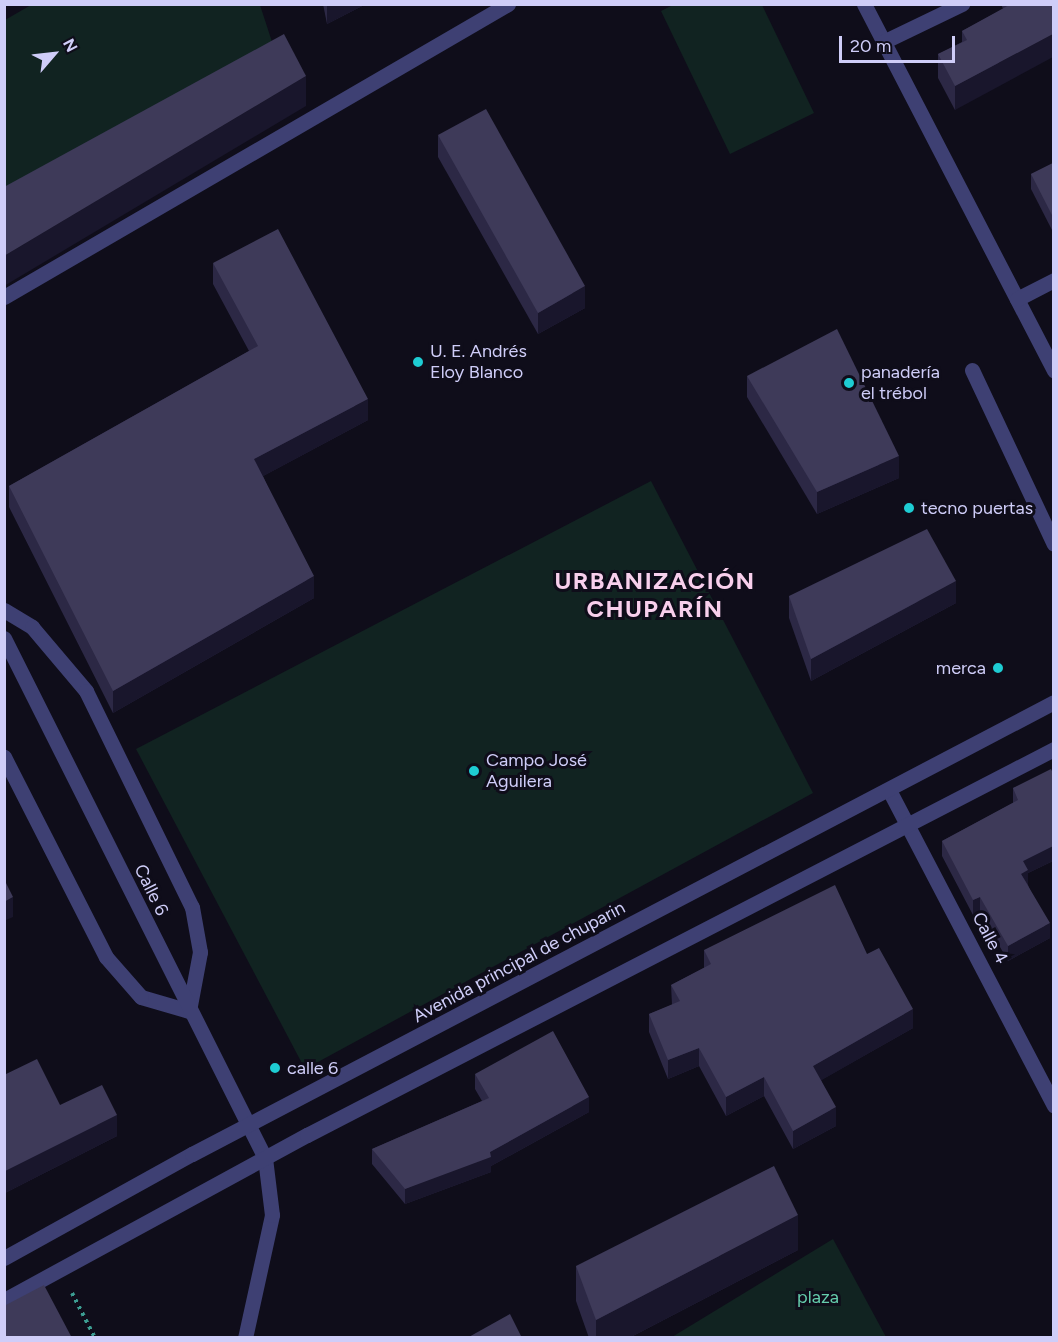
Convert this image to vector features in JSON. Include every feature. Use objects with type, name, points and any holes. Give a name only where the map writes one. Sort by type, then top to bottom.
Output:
[{"type":"street","points":[[4,297],[508,4]]},
{"type":"street","points":[[864,4],[1053,371]]},
{"type":"street","points":[[883,42],[962,4]]},
{"type":"street","points":[[1017,299],[1053,280]]},
{"type":"street","points":[[972,370],[1053,544]]},
{"type":"street","points":[[4,610],[32,627],[86,690],[192,907],[200,952],[189,1011],[141,997],[106,957],[4,757]]},
{"type":"street","name":"Calle 6","points":[[4,638],[189,1011],[265,1158],[272,1215],[245,1338]]},
{"type":"street","name":"Avenida principal de chuparin","points":[[4,1258],[249,1126],[890,790],[1053,702]]},
{"type":"street","points":[[4,1300],[59,1268],[265,1158],[1053,749]]},
{"type":"street","name":"Calle 4","points":[[890,790],[1053,1105]]},
{"type":"path","points":[[59,1268],[95,1338]]},
{"type":"green space","points":[[675,4],[762,5],[814,113],[730,154],[661,11]]},
{"type":"green space","points":[[31,5],[260,5],[274,48],[5,192],[5,20]]},
{"type":"green space","name":"Campo José Aguilera","points":[[651,481],[813,793],[305,1069],[136,749]]},
{"type":"green space","name":"plaza","points":[[833,1239],[886,1337],[672,1337]]},
{"type":"building","points":[[1011,4],[1053,4],[1053,34],[955,86],[938,54],[967,40],[962,31]]},
{"type":"building","points":[[284,34],[306,76],[4,256],[4,187]]},
{"type":"building","points":[[486,109],[585,286],[538,313],[438,135]]},
{"type":"building","points":[[1053,163],[1053,217],[1031,174]]},
{"type":"building","points":[[278,229],[368,399],[254,459],[314,576],[113,691],[9,486],[258,346],[213,263]]},
{"type":"building","points":[[837,329],[899,456],[817,492],[747,376]]},
{"type":"building","points":[[927,529],[956,581],[811,659],[789,596]]},
{"type":"building","points":[[1051,769],[1053,773],[1053,846],[1023,861],[1028,870],[1021,874],[1050,923],[1008,946],[980,897],[973,900],[942,841],[1018,800],[1013,788]]},
{"type":"building","points":[[4,879],[13,897],[4,902]]},
{"type":"building","points":[[835,885],[867,954],[879,948],[913,1009],[813,1066],[836,1107],[793,1131],[764,1077],[726,1097],[699,1048],[668,1060],[649,1014],[680,1001],[671,985],[711,964],[704,950]]},
{"type":"building","points":[[553,1031],[589,1097],[490,1152],[491,1157],[405,1189],[372,1149],[489,1098],[475,1074]]},
{"type":"building","points":[[37,1059],[60,1105],[102,1085],[117,1115],[5,1171],[4,1075]]},
{"type":"building","points":[[774,1166],[798,1215],[596,1320],[576,1266]]},
{"type":"building","points":[[44,1285],[72,1338],[4,1338],[4,1306]]},
{"type":"building","points":[[510,1314],[522,1338],[467,1338]]},
{"type":"place","name":"U. E. Andrés Eloy Blanco","points":[[418,362]]},
{"type":"place","name":"panadería el trébol","points":[[849,383]]},
{"type":"place","name":"tecno puertas","points":[[909,508]]},
{"type":"place","name":"merca","points":[[998,668]]},
{"type":"place","name":"Campo José Aguilera","points":[[474,771]]},
{"type":"place","name":"calle 6","points":[[275,1068]]},
{"type":"district","name":"URBANIZACIÓN CHUPARÍN","points":[[655,595]]}]
